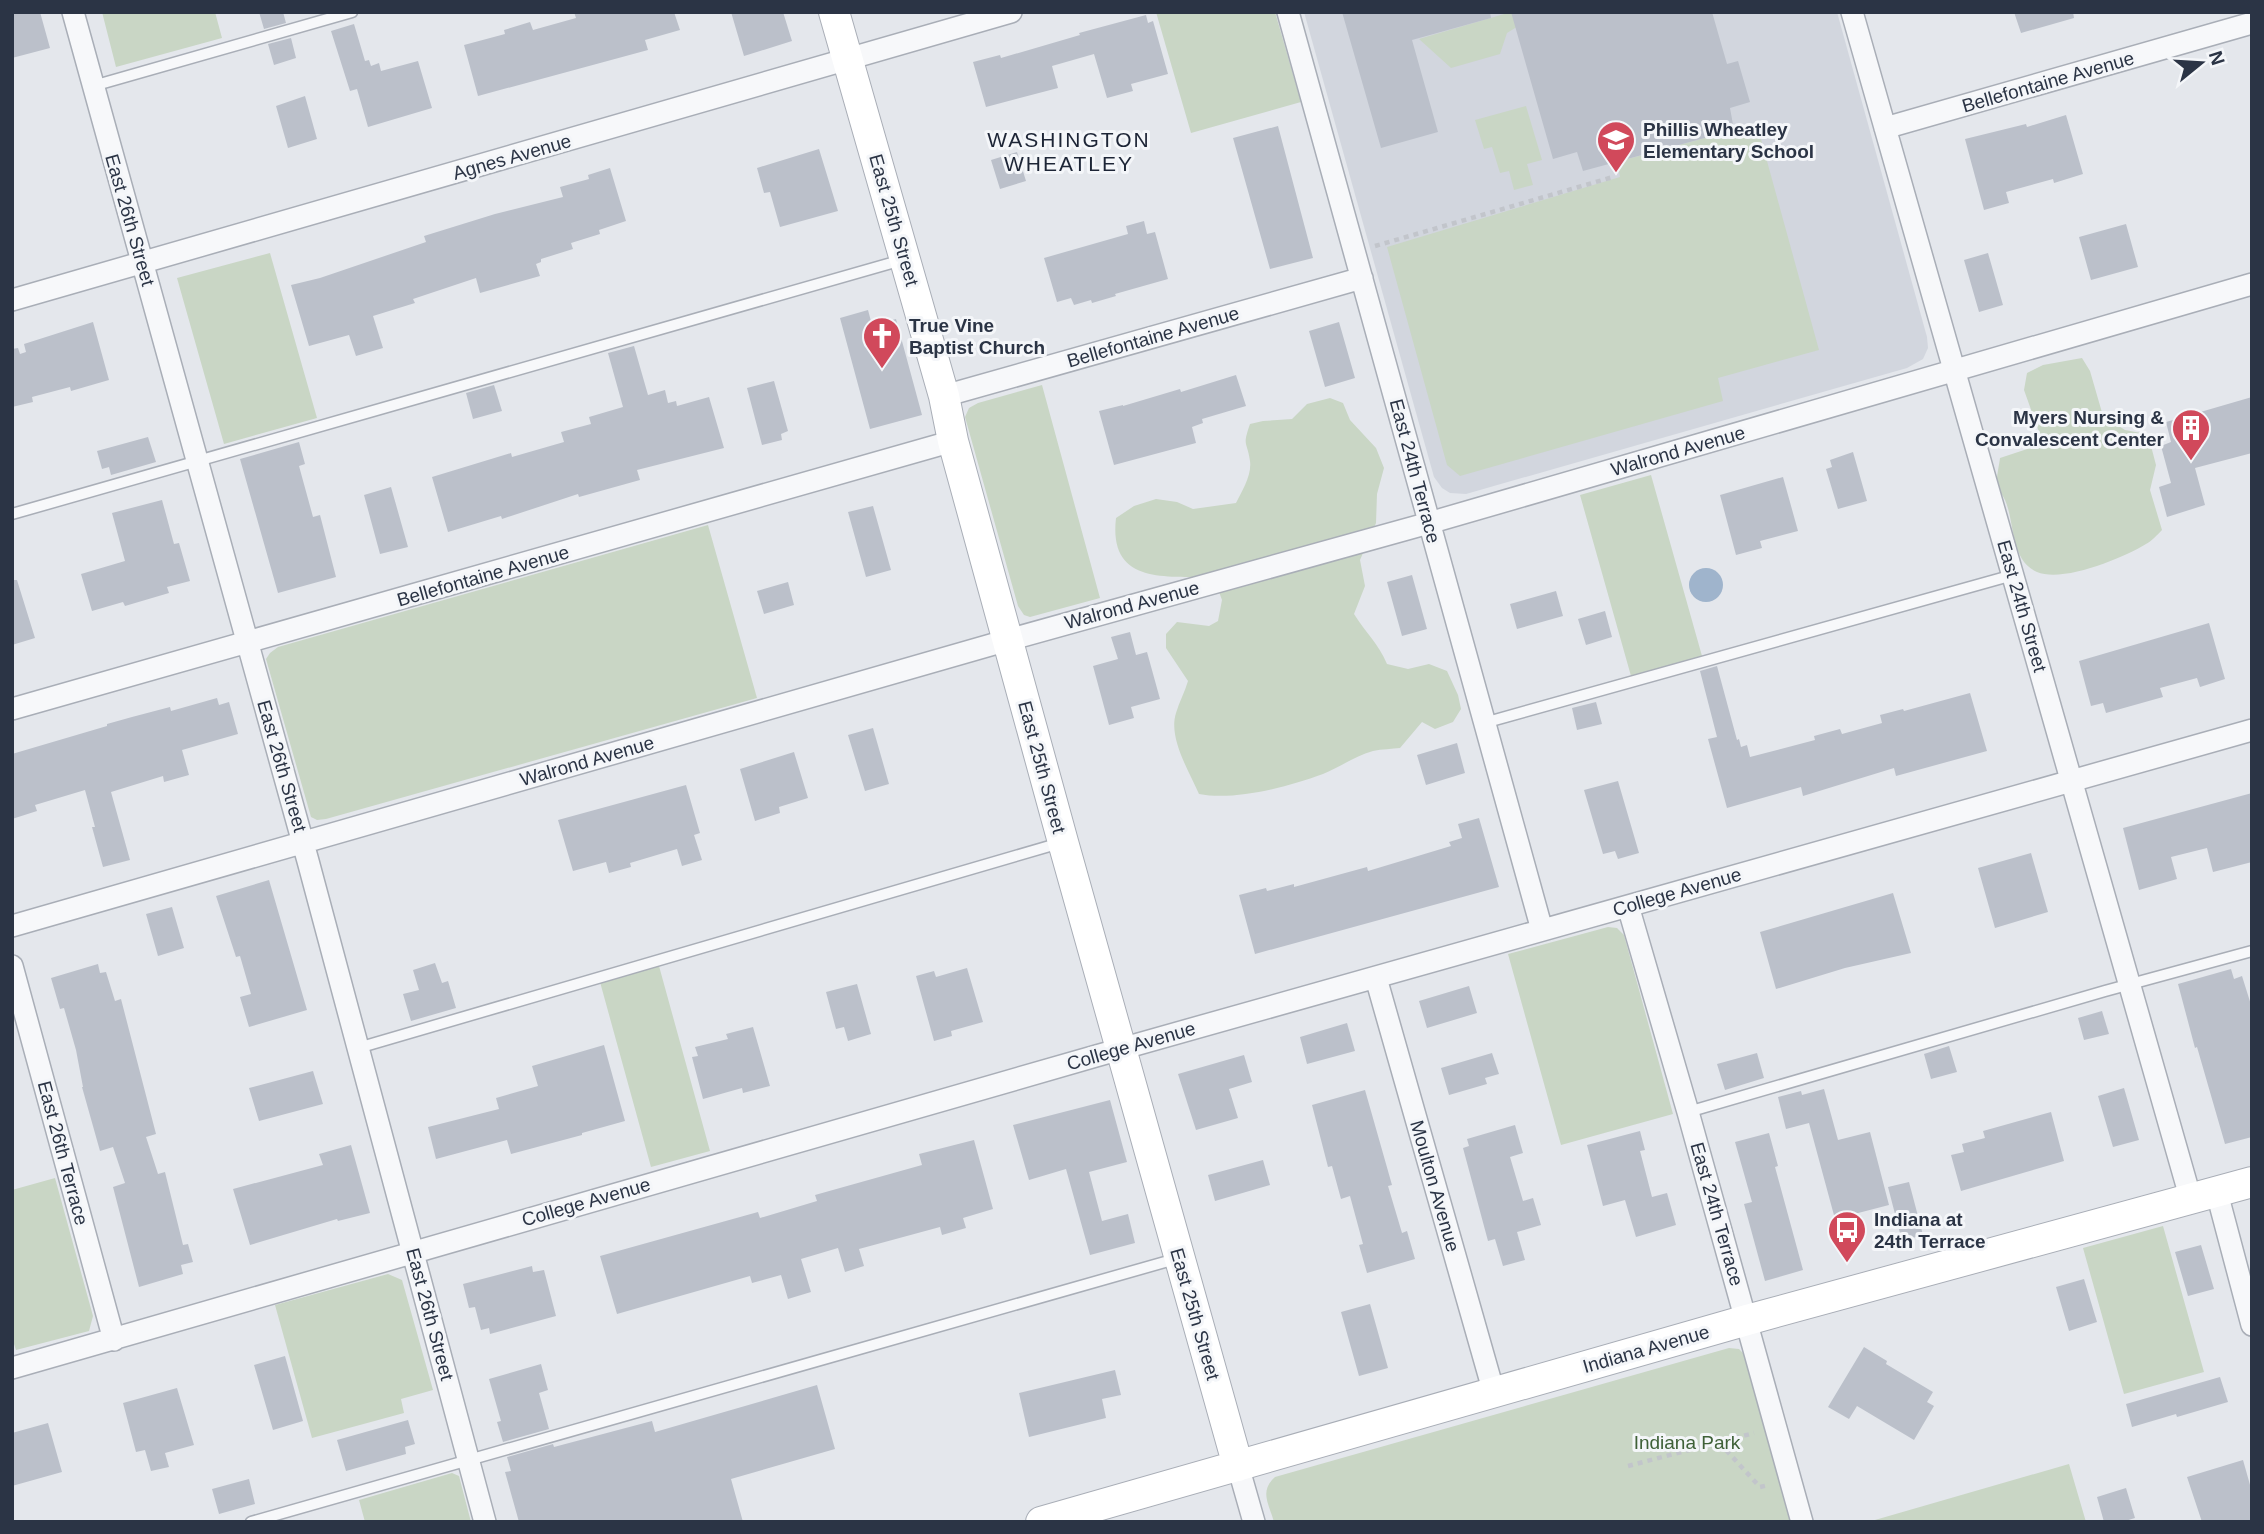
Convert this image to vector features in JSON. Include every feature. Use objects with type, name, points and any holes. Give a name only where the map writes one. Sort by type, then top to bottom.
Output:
[{"type":"street","name":"East 26th Street","points":[[73,12],[303,844],[485,1522]]},
{"type":"street","name":"East 25th Street","points":[[834,12],[944,396],[953,441],[1063,842],[1254,1522]]},
{"type":"street","name":"Agnes Avenue","points":[[12,300],[1011,12]]},
{"type":"street","name":"East 24th Terrace","points":[[1288,12],[1542,930]]},
{"type":"street","name":"East 24th Street","points":[[1852,12],[2130,984],[2252,1325]]},
{"type":"street","name":"Bellefontaine Avenue","points":[[1885,128],[2252,23]]},
{"type":"street","name":"Bellefontaine Avenue","points":[[944,396],[1362,278]]},
{"type":"street","name":"Walrond Avenue","points":[[12,926],[1008,640],[1429,523],[2252,284]]},
{"type":"street","name":"Bellefontaine Avenue","points":[[12,709],[953,441]]},
{"type":"street","name":"College Avenue","points":[[12,1368],[1121,1049],[2252,730]]},
{"type":"street","name":"East 24th Terrace","points":[[1628,906],[1802,1522]]},
{"type":"street","name":"East 26th Terrace","points":[[12,966],[114,1340]]},
{"type":"street","name":"Moulton Avenue","points":[[1376,978],[1494,1393]]},
{"type":"street","name":"Indiana Avenue","points":[[1041,1522],[1747,1320],[2252,1182]]},
{"type":"lane","points":[[93,86],[352,12]]},
{"type":"lane","points":[[12,514],[905,259]]},
{"type":"lane","points":[[1484,723],[2013,575]]},
{"type":"lane","points":[[358,1048],[1063,842]]},
{"type":"lane","points":[[1688,1112],[2252,951]]},
{"type":"lane","points":[[251,1522],[1179,1258]]},
{"type":"path","points":[[1371,247],[1613,177]]},
{"type":"path","points":[[1628,1466],[1755,1432]]},
{"type":"path","points":[[1723,1441],[1725,1450],[1760,1487],[1770,1484]]},
{"type":"shaded area","name":"Phillis Wheatley Elementary School","points":[[1304,12],[1837,12],[1927,337],[1928,348],[1923,359],[1907,368],[1466,494],[1450,493],[1442,488],[1434,477]]},
{"type":"green space","points":[[102,12],[215,12],[222,38],[116,67]]},
{"type":"green space","points":[[1156,12],[1275,12],[1301,102],[1191,133]]},
{"type":"green space","points":[[1511,12],[1541,12],[1507,33],[1500,54],[1451,68],[1419,39]]},
{"type":"green space","points":[[1526,106],[1542,160],[1527,164],[1533,185],[1514,190],[1509,171],[1500,173],[1492,147],[1484,149],[1475,120]]},
{"type":"green space","points":[[1734,130],[1736,138],[1759,132],[1819,350],[1718,378],[1723,401],[1460,476],[1447,465],[1387,247],[1620,177],[1617,162]]},
{"type":"green space","points":[[270,253],[317,418],[224,444],[177,278]]},
{"type":"green space","points":[[2082,358],[2090,371],[2103,416],[2125,430],[2141,433],[2151,446],[2156,465],[2150,490],[2162,530],[2148,543],[2108,562],[2077,572],[2048,575],[2028,566],[2018,550],[2008,509],[1997,486],[2000,458],[2036,446],[2039,432],[2024,390],[2027,373],[2043,365]]},
{"type":"green space","points":[[1042,385],[1100,598],[1030,617],[1024,615],[1018,606],[965,417],[969,408],[978,403]]},
{"type":"green space","points":[[1330,398],[1343,403],[1350,420],[1376,448],[1384,468],[1377,494],[1376,523],[1360,560],[1365,586],[1354,614],[1387,664],[1408,669],[1429,664],[1447,671],[1461,709],[1453,722],[1435,729],[1422,722],[1400,748],[1366,753],[1309,779],[1244,794],[1199,794],[1177,744],[1174,723],[1188,681],[1166,648],[1166,634],[1177,622],[1209,626],[1218,621],[1222,600],[1214,578],[1161,576],[1132,567],[1122,556],[1116,540],[1116,518],[1134,506],[1156,499],[1177,502],[1193,509],[1236,503],[1250,472],[1246,440],[1250,424],[1292,419],[1307,404]]},
{"type":"green space","points":[[1651,475],[1702,656],[1631,676],[1580,495]]},
{"type":"green space","points":[[708,525],[757,698],[326,819],[317,820],[311,817],[266,659],[278,647]]},
{"type":"green space","points":[[1608,927],[1617,928],[1624,935],[1673,1114],[1561,1145],[1508,954]]},
{"type":"green space","points":[[659,966],[710,1151],[651,1167],[600,982]]},
{"type":"green space","points":[[55,1178],[93,1316],[89,1331],[16,1350],[12,1338],[12,1190]]},
{"type":"green space","points":[[2163,1226],[2204,1372],[2124,1394],[2083,1248]]},
{"type":"green space","points":[[388,1274],[402,1280],[433,1390],[401,1399],[404,1413],[312,1438],[275,1305]]},
{"type":"green space","name":"Indiana Park","points":[[1729,1348],[1739,1349],[1745,1355],[1790,1522],[1274,1522],[1266,1493],[1275,1477]]},
{"type":"green space","points":[[2069,1464],[2086,1522],[1868,1522]]},
{"type":"green space","points":[[452,1473],[459,1476],[471,1522],[365,1522],[359,1500]]},
{"type":"water","points":[[1706,568],[1718,573],[1723,585],[1718,597],[1706,602],[1694,597],[1689,585],[1694,573]]},
{"type":"building","points":[[12,12],[40,12],[50,48],[12,58]]},
{"type":"building","points":[[259,12],[283,12],[286,23],[264,29]]},
{"type":"building","points":[[574,12],[674,12],[680,30],[645,40],[648,50],[478,96],[464,45],[505,34],[504,30],[530,22],[533,30],[576,18]]},
{"type":"building","points":[[731,12],[783,12],[792,41],[744,56]]},
{"type":"building","points":[[1342,12],[1490,12],[1491,18],[1412,40],[1438,132],[1381,148]]},
{"type":"building","points":[[1511,12],[1712,12],[1727,64],[1738,61],[1750,102],[1730,108],[1734,130],[1583,171],[1577,152],[1553,159]]},
{"type":"building","points":[[2014,12],[2073,12],[2074,18],[2021,33]]},
{"type":"building","points":[[1146,15],[1148,23],[1153,21],[1168,74],[1131,84],[1133,91],[1107,98],[1094,54],[1052,66],[1058,88],[986,107],[973,62],[1000,55],[1001,58]]},
{"type":"building","points":[[354,24],[365,61],[369,60],[371,66],[379,63],[381,71],[418,61],[432,108],[368,127],[357,89],[350,91],[331,31]]},
{"type":"building","points":[[291,38],[296,58],[274,65],[268,44]]},
{"type":"building","points":[[305,96],[317,139],[288,148],[276,106]]},
{"type":"building","points":[[2066,115],[2083,174],[2054,183],[2053,179],[2006,192],[2009,203],[1984,210],[1965,139],[2026,124],[2027,127]]},
{"type":"building","points":[[1278,126],[1313,258],[1270,269],[1233,138]]},
{"type":"building","points":[[819,149],[838,211],[780,227],[770,192],[764,193],[757,168]]},
{"type":"building","points":[[1017,152],[1026,181],[1000,189],[991,160]]},
{"type":"building","points":[[610,168],[626,221],[599,230],[600,234],[571,243],[573,249],[541,259],[541,262],[536,264],[540,276],[480,293],[476,278],[413,299],[415,303],[373,316],[383,348],[356,356],[349,335],[309,346],[291,285],[320,278],[426,242],[424,236],[563,197],[560,187],[589,179],[588,175]]},
{"type":"building","points":[[1144,221],[1147,234],[1155,232],[1168,279],[1092,303],[1091,300],[1074,305],[1071,298],[1057,302],[1044,258],[1128,234],[1126,226]]},
{"type":"building","points":[[2126,224],[2138,267],[2091,280],[2079,237]]},
{"type":"building","points":[[1988,253],[2003,305],[1979,312],[1964,260]]},
{"type":"building","name":"True Vine Baptist Church","points":[[868,310],[872,325],[896,319],[922,415],[870,429],[840,318]]},
{"type":"building","points":[[93,322],[109,380],[71,391],[70,387],[32,397],[33,402],[12,407],[12,349],[18,348],[20,354],[26,352],[24,344]]},
{"type":"building","points":[[1339,322],[1355,378],[1325,387],[1309,331]]},
{"type":"building","points":[[634,346],[648,395],[665,390],[668,403],[676,401],[677,406],[709,397],[724,448],[637,470],[640,480],[579,497],[578,494],[502,519],[501,516],[448,532],[432,477],[511,453],[512,457],[564,442],[561,432],[591,424],[589,417],[623,407],[608,353]]},
{"type":"building","points":[[1236,375],[1246,406],[1202,419],[1203,423],[1192,427],[1196,443],[1114,465],[1099,411],[1180,389],[1181,392]]},
{"type":"building","points":[[774,381],[788,431],[781,434],[782,440],[762,445],[747,388]]},
{"type":"building","points":[[494,385],[502,411],[473,419],[466,393]]},
{"type":"building","name":"Myers Nursing & Convalescent Center","points":[[2252,397],[2252,453],[2195,468],[2205,505],[2167,517],[2159,487],[2171,483],[2161,446],[2171,442],[2166,422]]},
{"type":"building","points":[[148,437],[156,462],[111,475],[109,467],[102,469],[97,451]]},
{"type":"building","points":[[299,442],[305,464],[299,466],[313,517],[320,515],[336,577],[278,593],[240,459]]},
{"type":"building","points":[[1853,452],[1867,501],[1838,509],[1826,469],[1832,467],[1830,460]]},
{"type":"building","points":[[1783,477],[1798,531],[1760,541],[1762,548],[1736,555],[1720,495]]},
{"type":"building","points":[[391,487],[408,547],[380,554],[364,495]]},
{"type":"building","points":[[162,500],[174,544],[179,543],[190,581],[167,587],[169,593],[125,606],[123,602],[92,611],[81,574],[125,561],[112,513]]},
{"type":"building","points":[[873,506],[891,570],[866,577],[848,512]]},
{"type":"building","points":[[1412,575],[1427,629],[1402,636],[1387,582]]},
{"type":"building","points":[[12,580],[17,580],[35,638],[12,645]]},
{"type":"building","points":[[788,582],[794,605],[764,614],[757,591]]},
{"type":"building","points":[[1556,591],[1563,616],[1517,629],[1510,604]]},
{"type":"building","points":[[1605,611],[1612,637],[1586,645],[1578,619]]},
{"type":"building","points":[[2209,623],[2225,679],[2200,687],[2197,678],[2160,688],[2163,697],[2106,713],[2103,703],[2091,706],[2079,661]]},
{"type":"building","points":[[1130,632],[1136,655],[1147,652],[1160,699],[1131,707],[1134,718],[1109,725],[1093,666],[1118,659],[1111,637]]},
{"type":"building","points":[[1717,666],[1737,740],[1739,739],[1741,747],[1747,745],[1750,757],[1815,740],[1814,736],[1840,729],[1842,734],[1882,723],[1880,715],[1970,693],[1987,751],[1896,776],[1894,768],[1803,796],[1801,787],[1727,808],[1708,739],[1717,737],[1700,671]]},
{"type":"building","points":[[217,698],[219,705],[229,702],[238,734],[182,750],[189,775],[164,782],[163,776],[111,792],[130,860],[103,867],[85,790],[35,805],[37,811],[12,819],[12,754],[132,717],[170,707],[171,711]]},
{"type":"building","points":[[1596,702],[1602,724],[1577,730],[1572,708]]},
{"type":"building","points":[[873,728],[889,784],[865,791],[848,735]]},
{"type":"building","points":[[1457,743],[1465,773],[1426,785],[1417,755]]},
{"type":"building","points":[[794,752],[808,798],[779,807],[780,813],[755,821],[740,769]]},
{"type":"building","points":[[1618,781],[1639,853],[1618,859],[1615,851],[1603,854],[1584,790]]},
{"type":"building","points":[[686,785],[700,833],[694,835],[702,860],[682,866],[677,849],[630,863],[631,867],[609,873],[606,862],[573,871],[558,820]]},
{"type":"building","points":[[2252,793],[2252,862],[2213,872],[2207,848],[2171,857],[2177,879],[2139,890],[2123,828]]},
{"type":"building","points":[[1479,818],[1499,887],[1255,954],[1239,895],[1266,888],[1267,891],[1294,884],[1294,887],[1367,867],[1368,871],[1451,846],[1449,842],[1462,838],[1458,824]]},
{"type":"building","points":[[2031,853],[2048,912],[1995,928],[1978,868]]},
{"type":"building","points":[[269,880],[307,1010],[249,1027],[240,997],[251,994],[240,956],[236,957],[216,896]]},
{"type":"building","points":[[1893,893],[1911,953],[1845,968],[1776,989],[1760,932]]},
{"type":"building","points":[[172,907],[184,948],[158,956],[146,914]]},
{"type":"building","points":[[435,963],[442,983],[448,981],[456,1008],[411,1021],[403,994],[419,990],[413,970]]},
{"type":"building","points":[[98,964],[100,973],[106,972],[115,1001],[121,999],[156,1134],[146,1137],[158,1174],[165,1172],[183,1245],[188,1244],[193,1262],[181,1265],[183,1274],[139,1287],[113,1187],[125,1183],[113,1147],[100,1151],[82,1087],[76,1050],[64,1008],[60,1009],[51,978]]},
{"type":"building","points":[[967,968],[983,1022],[951,1031],[952,1036],[934,1041],[916,976],[934,971],[936,977]]},
{"type":"building","points":[[2231,969],[2234,979],[2242,976],[2252,1008],[2252,1137],[2225,1144],[2178,984]]},
{"type":"building","points":[[857,984],[871,1034],[848,1041],[844,1027],[836,1029],[826,992]]},
{"type":"building","points":[[1469,986],[1477,1013],[1427,1028],[1419,1001]]},
{"type":"building","points":[[2102,1011],[2109,1034],[2084,1040],[2078,1018]]},
{"type":"building","points":[[1347,1023],[1355,1051],[1307,1064],[1300,1037]]},
{"type":"building","points":[[753,1027],[770,1086],[743,1093],[742,1088],[703,1099],[692,1057],[698,1056],[695,1047],[728,1039],[726,1034]]},
{"type":"building","points":[[604,1045],[625,1121],[511,1154],[507,1140],[436,1159],[428,1127],[499,1109],[496,1098],[538,1086],[532,1066]]},
{"type":"building","points":[[1949,1046],[1957,1072],[1931,1079],[1924,1054]]},
{"type":"building","points":[[1492,1053],[1499,1074],[1485,1078],[1487,1084],[1449,1095],[1441,1068]]},
{"type":"building","points":[[1757,1053],[1764,1078],[1725,1090],[1717,1064]]},
{"type":"building","points":[[1244,1055],[1252,1082],[1229,1089],[1238,1118],[1196,1130],[1178,1074]]},
{"type":"building","points":[[313,1071],[323,1104],[259,1121],[249,1088]]},
{"type":"building","points":[[2124,1088],[2139,1140],[2113,1147],[2098,1096]]},
{"type":"building","points":[[1824,1089],[1838,1140],[1870,1132],[1889,1205],[1835,1219],[1809,1123],[1786,1129],[1778,1097],[1801,1091],[1802,1095]]},
{"type":"building","points":[[1365,1090],[1392,1185],[1388,1186],[1402,1233],[1407,1231],[1415,1259],[1367,1273],[1359,1245],[1363,1244],[1350,1196],[1341,1199],[1332,1166],[1328,1167],[1312,1105]]},
{"type":"building","points":[[1110,1100],[1127,1162],[1089,1172],[1102,1221],[1128,1214],[1135,1243],[1090,1255],[1066,1169],[1029,1180],[1013,1125]]},
{"type":"building","points":[[2051,1112],[2064,1161],[1961,1191],[1951,1155],[1964,1152],[1962,1144],[1985,1138],[1983,1131]]},
{"type":"building","points":[[1515,1125],[1523,1153],[1510,1157],[1523,1201],[1533,1198],[1541,1225],[1517,1232],[1525,1260],[1503,1266],[1495,1239],[1488,1241],[1463,1148],[1469,1146],[1467,1139]]},
{"type":"building","points":[[1640,1131],[1645,1150],[1640,1151],[1652,1197],[1667,1193],[1676,1225],[1636,1237],[1625,1200],[1603,1206],[1587,1145]]},
{"type":"building","points":[[1769,1133],[1778,1166],[1775,1167],[1803,1270],[1765,1281],[1744,1204],[1752,1202],[1735,1142]]},
{"type":"building","points":[[974,1140],[993,1209],[963,1218],[966,1228],[942,1235],[940,1227],[859,1249],[864,1266],[845,1272],[838,1248],[801,1259],[811,1292],[788,1299],[781,1275],[752,1283],[750,1276],[617,1314],[600,1256],[758,1212],[760,1218],[817,1201],[815,1195],[922,1165],[919,1154]]},
{"type":"building","points":[[351,1145],[370,1213],[338,1221],[337,1219],[250,1245],[233,1189],[323,1165],[319,1154]]},
{"type":"building","points":[[1263,1160],[1270,1185],[1215,1201],[1208,1175]]},
{"type":"building","points":[[1909,1182],[1923,1235],[1902,1241],[1888,1187]]},
{"type":"building","points":[[2201,1245],[2214,1289],[2188,1296],[2175,1252]]},
{"type":"building","points":[[532,1266],[533,1272],[544,1270],[556,1316],[490,1334],[489,1328],[481,1330],[475,1307],[469,1308],[463,1284]]},
{"type":"building","points":[[2084,1279],[2097,1322],[2069,1331],[2056,1287]]},
{"type":"building","points":[[1370,1304],[1388,1368],[1359,1376],[1341,1312]]},
{"type":"building","points":[[1864,1347],[1887,1361],[1886,1364],[1933,1392],[1927,1402],[1934,1406],[1914,1440],[1857,1406],[1849,1419],[1828,1407]]},
{"type":"building","points":[[285,1356],[303,1421],[273,1430],[254,1365]]},
{"type":"building","points":[[541,1364],[548,1390],[539,1393],[549,1429],[503,1442],[497,1422],[501,1421],[489,1379]]},
{"type":"building","points":[[1115,1370],[1121,1395],[1102,1399],[1106,1418],[1029,1437],[1019,1393]]},
{"type":"building","points":[[2220,1377],[2228,1402],[2132,1427],[2126,1404]]},
{"type":"building","points":[[817,1385],[835,1449],[731,1479],[743,1522],[519,1522],[505,1472],[511,1471],[507,1457],[652,1421],[655,1432]]},
{"type":"building","points":[[177,1388],[194,1445],[165,1453],[169,1467],[151,1471],[145,1450],[136,1452],[123,1403]]},
{"type":"building","points":[[408,1420],[415,1444],[405,1447],[406,1454],[346,1471],[337,1440]]},
{"type":"building","points":[[48,1423],[62,1472],[12,1486],[12,1433]]},
{"type":"building","points":[[2243,1460],[2252,1492],[2252,1522],[2202,1522],[2187,1477]]},
{"type":"building","points":[[249,1479],[255,1504],[219,1514],[212,1489]]},
{"type":"building","points":[[2126,1488],[2135,1518],[2122,1522],[2104,1522],[2097,1497]]},
{"type":"place","name":"Phillis Wheatley Elementary School","points":[[1616,174]]},
{"type":"place","name":"True Vine Baptist Church","points":[[882,370]]},
{"type":"place","name":"Myers Nursing & Convalescent Center","points":[[2191,462]]},
{"type":"place","name":"Indiana at 24th Terrace","points":[[1847,1264]]},
{"type":"district","name":"WASHINGTON WHEATLEY","points":[[1069,151]]}]
